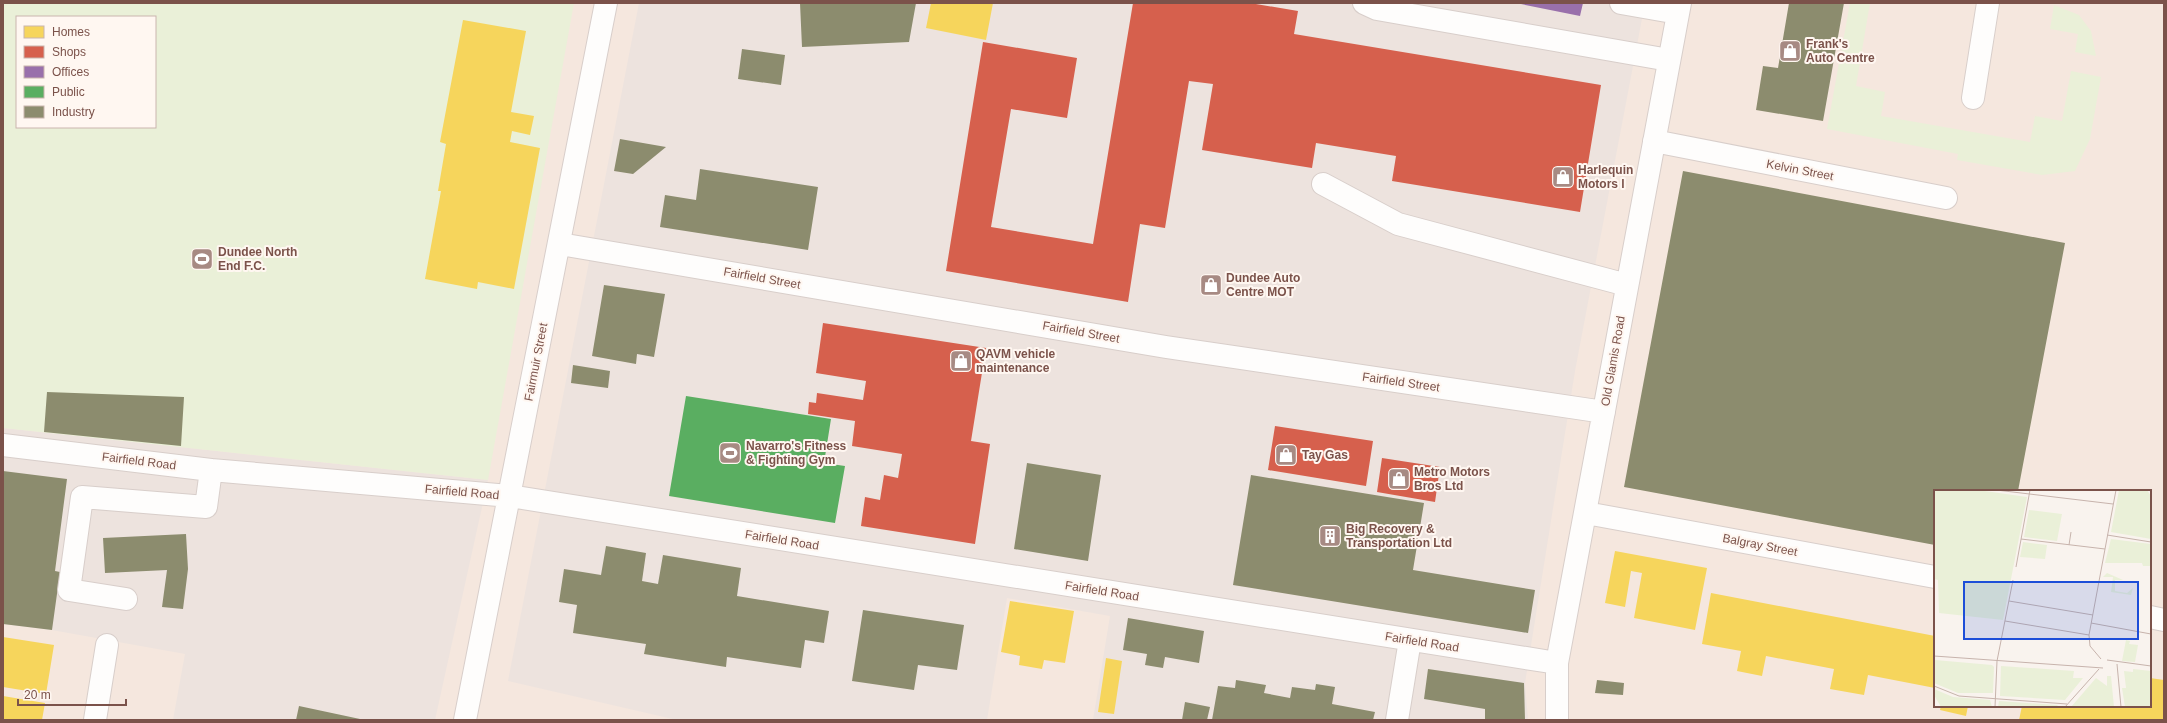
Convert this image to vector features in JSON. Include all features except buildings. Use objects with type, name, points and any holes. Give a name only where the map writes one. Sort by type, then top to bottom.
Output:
[{"type":"street","name":"Fairmuir Street","points":[[465,720],[560,244],[606,3]]},
{"type":"street","points":[[1364,3],[1377,8],[1669,60]]},
{"type":"street","points":[[1622,3],[1679,8]]},
{"type":"street","points":[[1973,98],[1988,3]]},
{"type":"street","name":"Old Glamis Road","points":[[1557,720],[1557,663],[1679,8]]},
{"type":"street","name":"Kelvin Street","points":[[1654,141],[1946,198]]},
{"type":"street","points":[[1323,184],[1398,224],[1627,285]]},
{"type":"street","name":"Fairfield Street","points":[[560,244],[1166,347],[1604,412]]},
{"type":"street","name":"Fairfield Road","points":[[3,446],[210,470],[510,496],[1557,663]]},
{"type":"street","points":[[126,599],[69,590],[82,498],[206,506],[210,470]]},
{"type":"street","name":"Balgray Street","points":[[1586,513],[1934,577]]},
{"type":"street","points":[[2151,617],[2164,620]]},
{"type":"street","points":[[1397,720],[1410,640]]},
{"type":"street","points":[[95,720],[107,645]]},
{"type":"shaded area","points":[[3,3],[2164,3],[2164,720],[3,720]]},
{"type":"shaded area","points":[[639,3],[1645,3],[1575,371],[1525,683],[1528,720],[1093,720],[1110,616],[1007,598],[987,720],[677,720],[508,681]]},
{"type":"shaded area","points":[[3,428],[488,480],[435,720],[173,720],[185,654],[52,630],[3,624]]},
{"type":"green space","name":"Dundee North End F.C.","points":[[3,3],[574,3],[488,480],[3,428]]},
{"type":"green space","points":[[1850,3],[1870,3],[1856,86],[1885,92],[1881,116],[2030,142],[2035,116],[2062,121],[2071,71],[2101,77],[2090,139],[2075,171],[2042,175],[1957,160],[1958,154],[1827,129]]},
{"type":"green space","points":[[2054,5],[2079,15],[2091,31],[2096,56],[2075,52],[2078,34],[2050,29]]},
{"type":"place","name":"Frank's Auto Centre","points":[[1790,51]]},
{"type":"place","name":"Harlequin Motors l","points":[[1563,177]]},
{"type":"place","name":"Dundee North End F.C.","points":[[202,259]]},
{"type":"place","name":"Dundee Auto Centre MOT","points":[[1211,285]]},
{"type":"place","name":"QAVM vehicle maintenance","points":[[961,361]]},
{"type":"place","name":"Navarro's Fitness & Fighting Gym","points":[[730,453]]},
{"type":"place","name":"Tay Gas","points":[[1286,455]]},
{"type":"place","name":"Metro Motors Bros Ltd","points":[[1399,479]]},
{"type":"place","name":"Big Recovery & Transportation Ltd","points":[[1330,536]]}]
